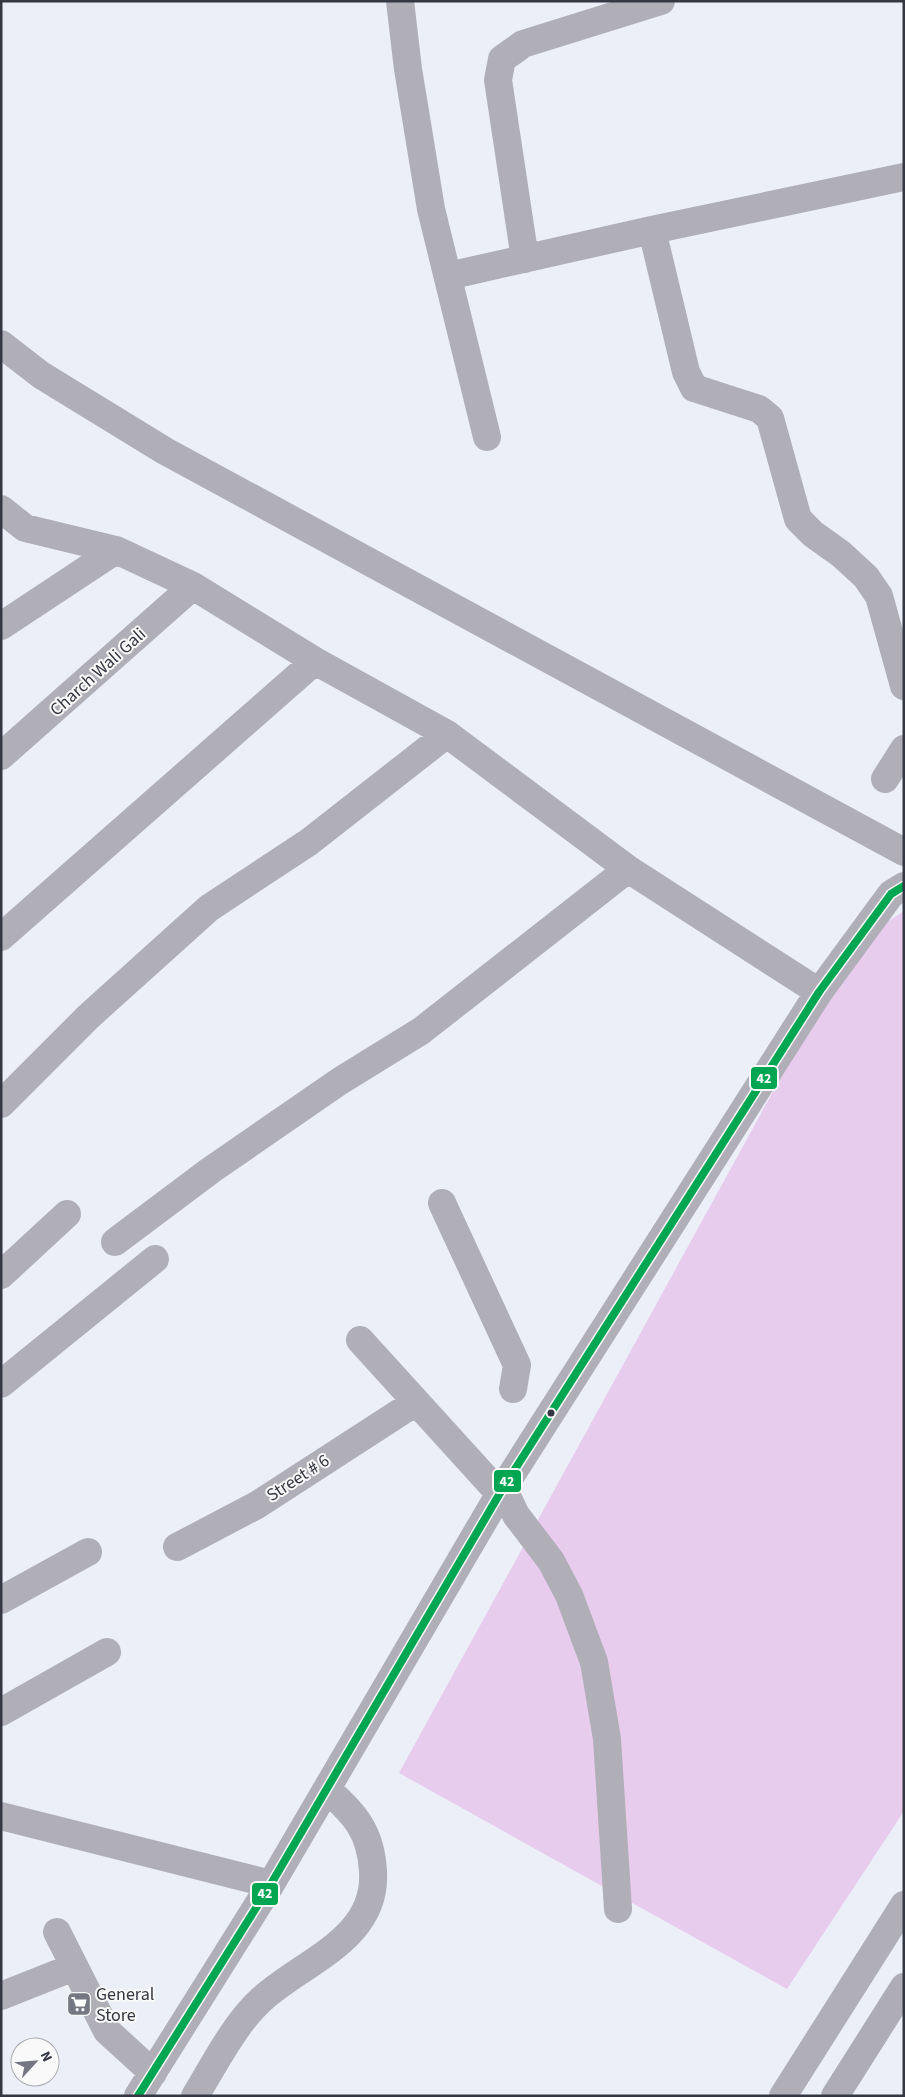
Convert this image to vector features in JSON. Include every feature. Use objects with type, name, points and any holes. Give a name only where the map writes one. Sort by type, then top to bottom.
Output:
[{"type":"highway","points":[[834,2096],[904,1987]]},
{"type":"street","points":[[400,1],[408,69],[429,199],[487,437]]},
{"type":"street","points":[[525,259],[498,80],[502,59],[523,44],[661,1]]},
{"type":"street","points":[[448,276],[652,230],[904,177]]},
{"type":"street","points":[[652,230],[686,372],[694,388],[759,409],[770,418],[798,519],[813,534],[866,577],[880,596],[904,686]]},
{"type":"street","points":[[1,344],[41,375],[165,450],[904,852]]},
{"type":"street","points":[[1,509],[25,528],[116,550],[193,586],[315,661],[447,734],[628,869],[819,992]]},
{"type":"street","points":[[1,626],[116,550]]},
{"type":"street","name":"Charch Wali Gali","points":[[1,756],[193,586]]},
{"type":"street","points":[[1,937],[315,661]]},
{"type":"street","points":[[1,1104],[88,1018],[209,908],[309,842],[447,734]]},
{"type":"street","points":[[885,779],[904,749]]},
{"type":"street","points":[[116,1242],[211,1170],[340,1081],[421,1031],[628,869]]},
{"type":"street","points":[[138,2096],[271,1884],[502,1491],[819,992],[891,894],[904,886]]},
{"type":"street","points":[[442,1203],[517,1365],[513,1389]]},
{"type":"street","points":[[1,1275],[67,1214]]},
{"type":"street","points":[[1,1384],[154,1258]]},
{"type":"street","points":[[360,1340],[416,1402],[502,1491],[516,1515],[551,1561],[565,1586],[594,1662],[607,1739],[618,1910]]},
{"type":"street","name":"Street # 6","points":[[177,1547],[256,1505],[416,1402]]},
{"type":"street","points":[[1,1600],[88,1552]]},
{"type":"street","points":[[1,1712],[107,1652]]},
{"type":"street","points":[[195,2096],[229,2041],[261,1999],[333,1947],[364,1916],[372,1900],[373,1862],[361,1824],[327,1789]]},
{"type":"street","points":[[4,1813],[271,1884]]},
{"type":"street","points":[[782,2096],[904,1906]]},
{"type":"street","points":[[57,1932],[107,2031],[153,2073]]},
{"type":"street","points":[[1,1996],[74,1967]]},
{"type":"shaded area","points":[[904,911],[904,1811],[787,1989],[399,1773],[854,944]]},
{"type":"transit line","name":"42","points":[[138,2096],[271,1884],[503,1488],[819,992],[891,894],[904,886]]},
{"type":"place","name":"General Store","points":[[79,2004]]}]
